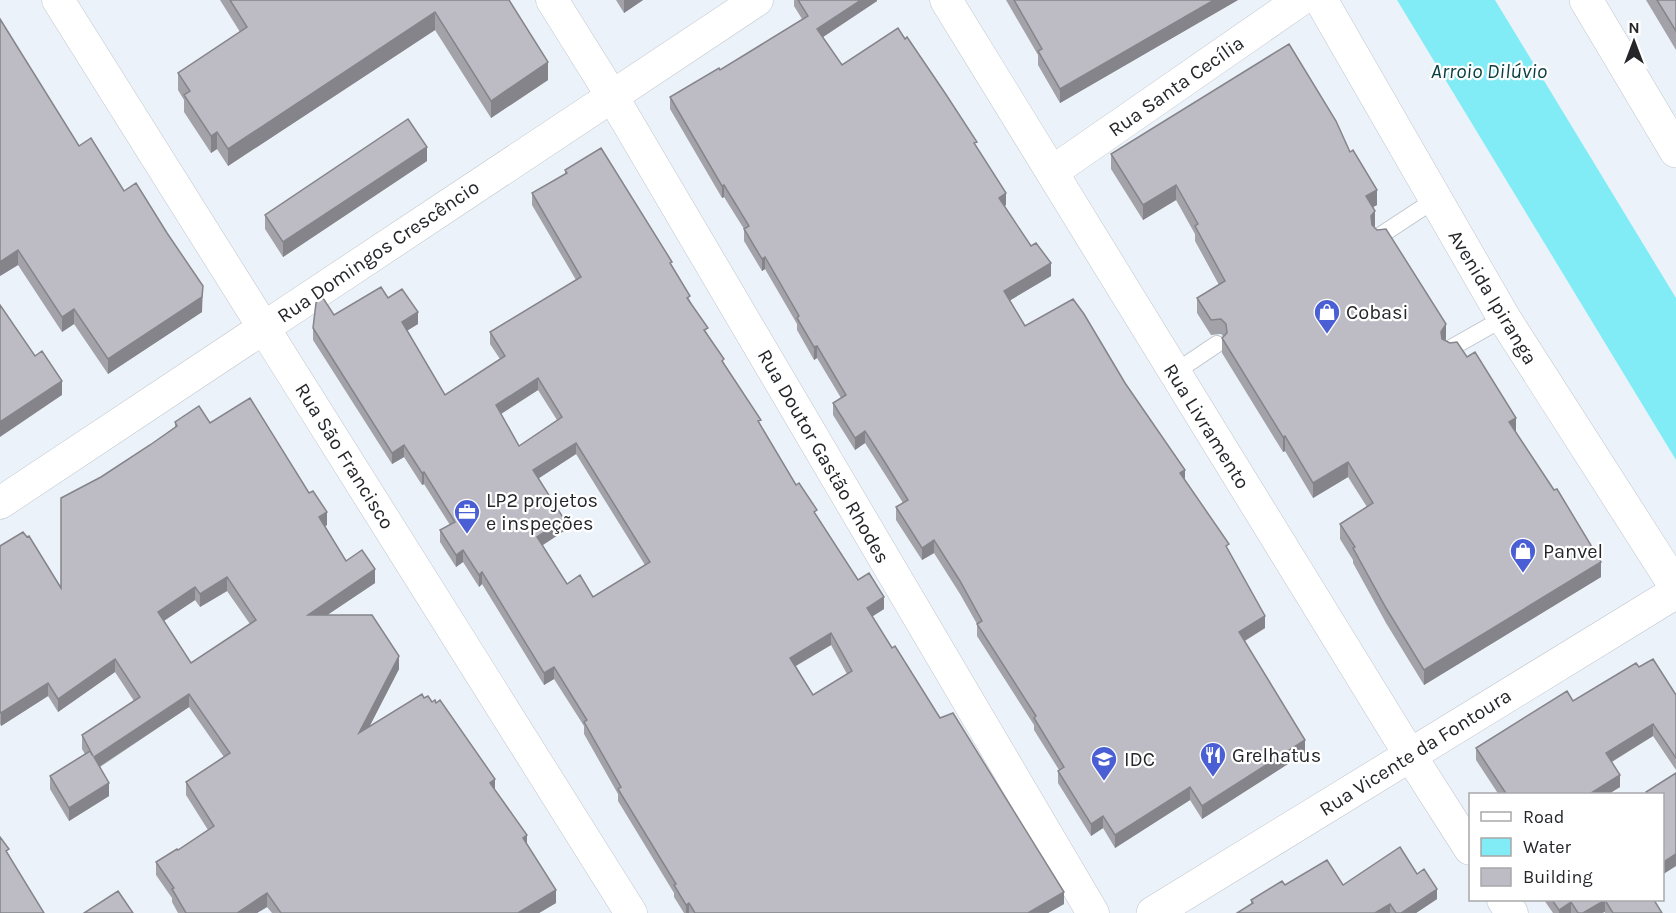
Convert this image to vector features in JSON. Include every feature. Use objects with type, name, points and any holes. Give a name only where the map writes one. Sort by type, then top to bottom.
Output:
[{"type":"main road","name":"Avenida Ipiranga","points":[[1321,0],[1504,318],[1676,590]]},
{"type":"main road","points":[[1586,0],[1676,151]]},
{"type":"main road","name":"Rua Vicente da Fontoura","points":[[1154,913],[1676,590]]},
{"type":"street","name":"Rua São Francisco","points":[[58,0],[631,913]]},
{"type":"street","name":"Rua Doutor Gastão Rhodes","points":[[552,0],[612,96],[1093,913]]},
{"type":"street","name":"Rua Domingos Crescêncio","points":[[0,503],[758,0]]},
{"type":"street","name":"Rua Livramento","points":[[946,0],[1174,373],[1469,847]]},
{"type":"street","name":"Rua Santa Cecília","points":[[1052,172],[1300,0]]},
{"type":"lane","points":[[1381,235],[1436,199]]},
{"type":"lane","points":[[1451,348],[1504,318]]},
{"type":"lane","points":[[1174,373],[1217,344]]},
{"type":"water","name":"Arroio Dilúvio","points":[[1397,0],[1495,0],[1676,298],[1676,460]]},
{"type":"building","points":[[230,0],[509,0],[548,62],[491,101],[435,12],[228,149],[217,132],[211,136],[184,95],[190,91],[178,73],[247,27]]},
{"type":"building","points":[[798,0],[861,0],[817,29],[842,65],[898,28],[905,39],[907,37],[977,142],[974,143],[1006,193],[999,198],[1031,246],[1036,243],[1051,263],[1004,291],[1025,326],[1073,299],[1125,383],[1185,470],[1180,473],[1229,544],[1226,546],[1265,616],[1239,632],[1305,740],[1202,806],[1190,787],[1115,835],[1103,816],[1091,824],[1058,771],[1064,767],[1034,718],[1036,716],[977,624],[982,621],[960,581],[934,540],[922,548],[896,507],[908,500],[886,464],[865,431],[855,438],[833,403],[846,395],[817,346],[814,347],[765,257],[762,259],[744,229],[749,226],[724,185],[722,186],[670,97],[719,68],[720,70],[808,16]]},
{"type":"building","points":[[1014,0],[1214,0],[1060,89],[1038,51],[1042,49]]},
{"type":"building","points":[[1657,0],[1676,0],[1676,31]]},
{"type":"building","points":[[0,19],[79,146],[91,138],[124,191],[136,183],[203,286],[202,297],[108,359],[74,309],[62,317],[18,250],[0,262]]},
{"type":"building","points":[[1289,44],[1336,121],[1350,152],[1353,150],[1377,190],[1366,196],[1375,211],[1371,216],[1372,225],[1377,230],[1386,229],[1446,324],[1441,332],[1442,339],[1450,343],[1457,342],[1467,357],[1475,352],[1516,418],[1509,422],[1554,490],[1557,489],[1601,562],[1424,670],[1386,608],[1353,548],[1355,547],[1340,524],[1373,503],[1348,462],[1313,483],[1222,338],[1227,333],[1226,324],[1221,319],[1211,320],[1197,298],[1225,281],[1195,226],[1198,224],[1176,185],[1143,205],[1111,154]]},
{"type":"building","points":[[408,119],[427,147],[283,242],[265,215]]},
{"type":"building","points":[[601,148],[672,262],[670,263],[690,296],[687,298],[708,328],[704,330],[761,420],[758,421],[796,485],[799,483],[817,510],[814,512],[858,580],[869,573],[884,597],[867,608],[892,648],[895,646],[940,718],[953,713],[1064,892],[1028,913],[695,913],[689,903],[686,905],[674,885],[676,884],[618,789],[621,787],[584,722],[587,720],[554,667],[544,673],[482,572],[479,575],[463,550],[456,555],[440,530],[455,522],[424,472],[422,473],[404,445],[392,453],[313,328],[316,303],[323,298],[334,315],[381,287],[388,298],[402,289],[418,312],[402,322],[445,395],[505,356],[490,332],[581,277],[532,193],[567,173],[565,170]],"holes":[[[538,378],[562,417],[519,446],[496,405]],[[576,443],[650,562],[593,597],[580,575],[567,584],[537,537],[564,519],[533,470]],[[831,633],[852,671],[813,695],[790,658]]]},
{"type":"building","points":[[0,305],[35,356],[42,351],[62,381],[0,422]]},
{"type":"building","points":[[250,398],[309,493],[313,491],[327,512],[319,517],[346,561],[362,550],[375,569],[308,615],[372,615],[399,656],[359,733],[422,694],[424,698],[428,696],[432,702],[435,700],[436,703],[440,700],[495,779],[490,783],[527,835],[523,838],[556,890],[518,913],[281,913],[267,893],[237,913],[186,913],[172,889],[174,888],[156,862],[214,826],[186,782],[230,753],[189,694],[94,757],[109,783],[69,808],[50,776],[90,751],[93,756],[82,735],[140,697],[115,659],[58,699],[48,683],[1,713],[0,546],[23,532],[27,537],[29,536],[61,588],[61,498],[101,477],[150,445],[177,426],[175,422],[199,406],[210,423]],"holes":[[[227,577],[256,620],[191,663],[158,612],[195,587],[200,594]]]},
{"type":"building","points":[[1653,659],[1676,695],[1676,758],[1653,724],[1606,753],[1620,775],[1591,793],[1506,793],[1476,748],[1567,691],[1573,701],[1636,663],[1639,667]]},
{"type":"building","points":[[1676,773],[1676,854],[1664,862],[1664,793],[1646,792]]},
{"type":"building","points":[[0,837],[9,849],[6,851],[44,913],[0,913]]},
{"type":"building","points":[[1400,847],[1417,874],[1424,869],[1437,889],[1401,913],[1396,913],[1390,904],[1375,913],[1237,913],[1253,903],[1251,900],[1282,881],[1285,885],[1327,860],[1343,885]]},
{"type":"building","points":[[118,891],[133,913],[84,913]]},
{"type":"building","points":[[1553,901],[1603,901],[1583,913],[1578,913],[1571,902],[1559,910]]},
{"type":"building","points":[[1606,901],[1655,901],[1662,913],[1613,913]]},
{"type":"place","name":"Cobasi","points":[[1327,335]]},
{"type":"place","name":"LP2 projetos e inspeções","points":[[467,535]]},
{"type":"place","name":"Panvel","points":[[1523,574]]},
{"type":"place","name":"Grelhatus","points":[[1213,778]]},
{"type":"place","name":"IDC","points":[[1104,782]]}]
